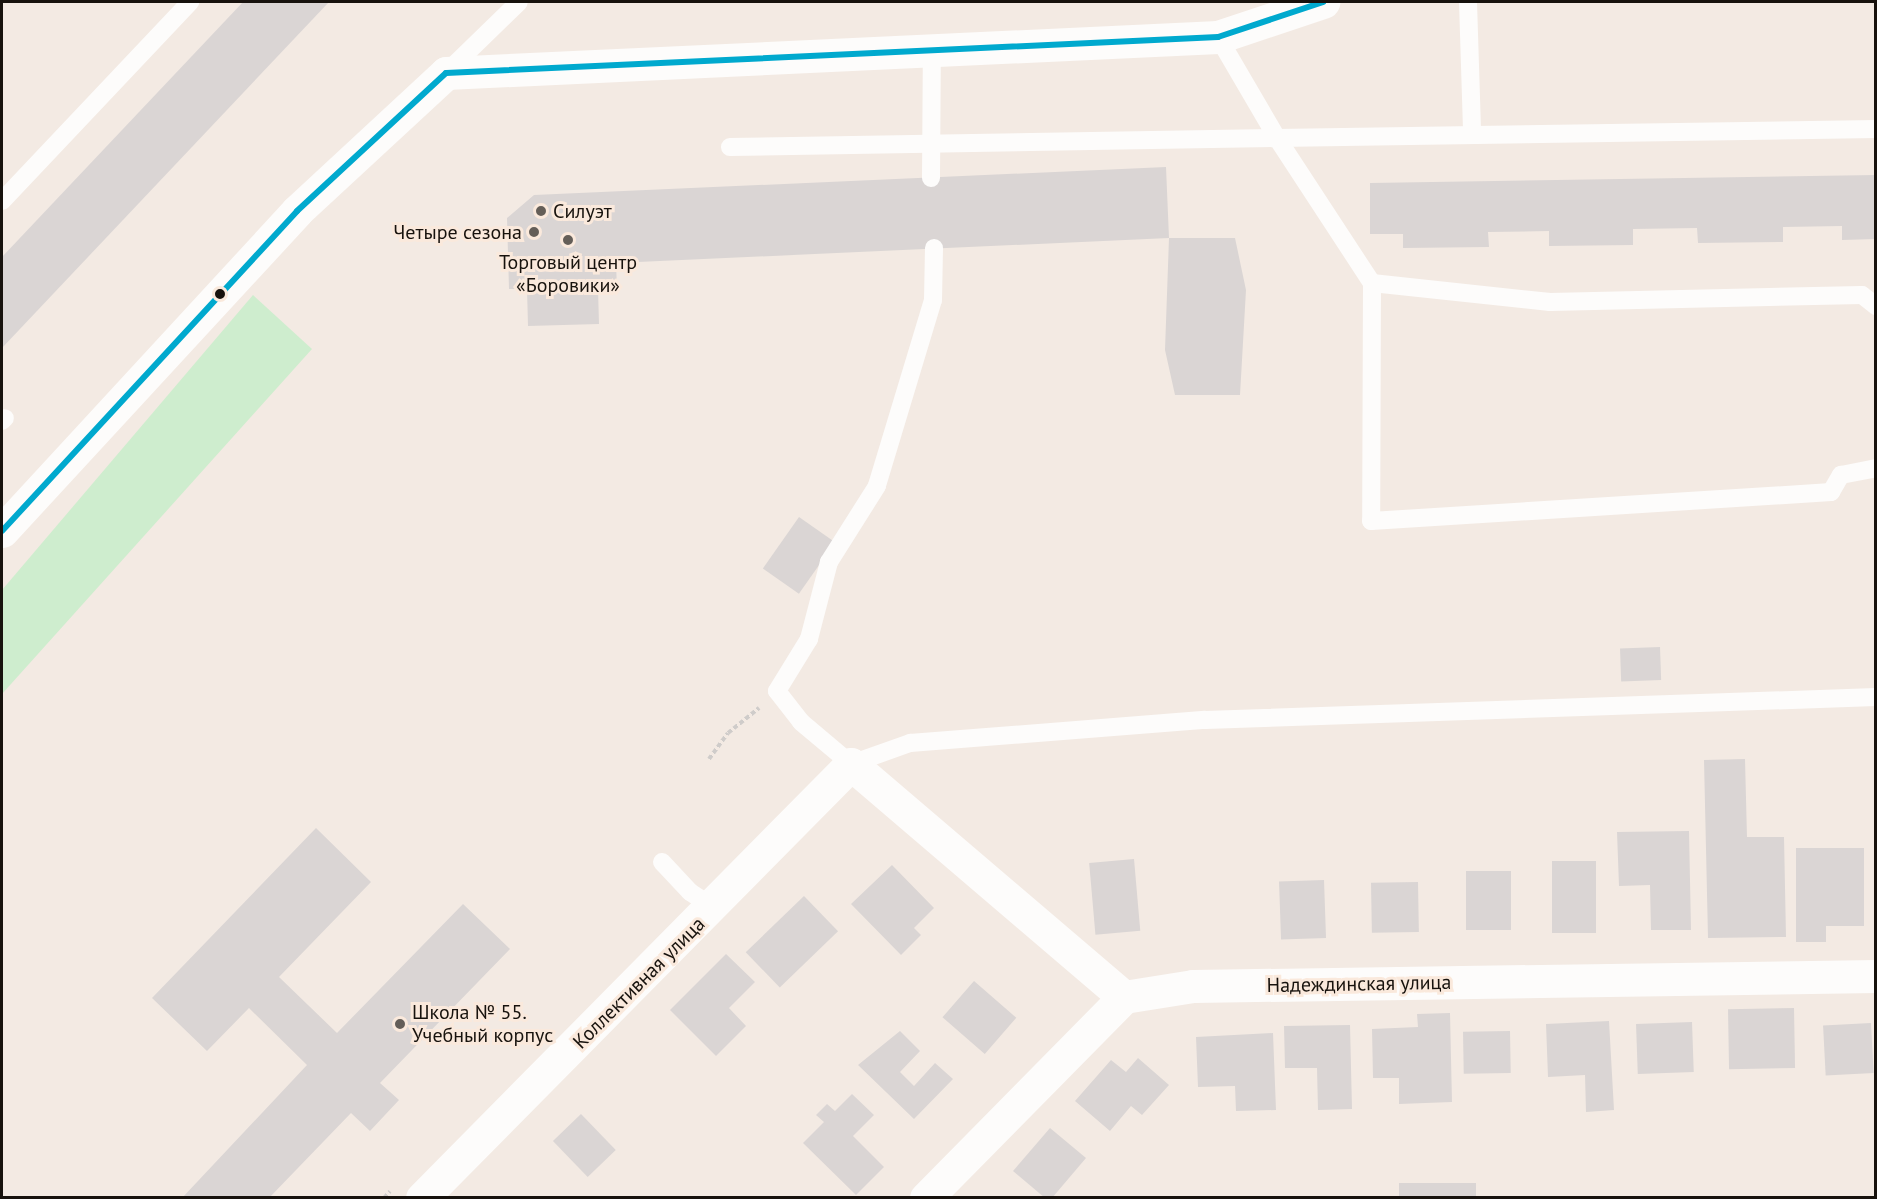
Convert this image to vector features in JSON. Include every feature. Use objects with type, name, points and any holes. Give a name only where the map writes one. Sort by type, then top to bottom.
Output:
[{"type":"street","points":[[2,531],[297,211],[446,73],[1218,37],[1323,2]]},
{"type":"street","points":[[851,764],[1124,997],[926,1197]]},
{"type":"street","name":"Коллективная улица","points":[[422,1197],[715,908],[851,764]]},
{"type":"street","name":"Надеждинская улица","points":[[1124,997],[1193,986],[1875,976]]},
{"type":"lane","points":[[2,201],[190,2]]},
{"type":"lane","points":[[446,73],[519,2]]},
{"type":"lane","points":[[1468,2],[1472,131]]},
{"type":"lane","points":[[1218,37],[1276,138],[1372,284],[1371,521],[1831,492],[1841,475],[1875,468]]},
{"type":"lane","points":[[931,178],[932,50]]},
{"type":"lane","points":[[730,147],[1276,138],[1472,131],[1875,129]]},
{"type":"lane","points":[[934,248],[933,300],[877,486],[829,561],[809,639],[777,691],[801,722],[851,764],[910,743],[1205,720],[1875,697]]},
{"type":"lane","points":[[1372,284],[1550,302],[1862,295],[1875,306]]},
{"type":"lane","points":[[662,862],[690,892],[715,908]]},
{"type":"path","points":[[709,759],[728,733],[777,691]]},
{"type":"green space","points":[[253,295],[312,349],[2,694],[2,590]]},
{"type":"building","points":[[243,2],[329,2],[2,348],[2,257]]},
{"type":"building","points":[[1166,167],[1169,238],[616,263],[617,289],[598,289],[599,324],[528,326],[527,289],[509,289],[507,218],[534,195]]},
{"type":"building","points":[[1876,175],[1876,239],[1842,240],[1842,226],[1783,227],[1783,242],[1698,243],[1697,228],[1633,229],[1633,245],[1549,246],[1549,231],[1488,232],[1489,247],[1403,248],[1403,234],[1370,234],[1370,183]]},
{"type":"building","points":[[1169,238],[1235,238],[1246,290],[1240,395],[1175,395],[1165,350]]},
{"type":"building","points":[[799,517],[835,542],[799,594],[763,569]]},
{"type":"building","points":[[1660,647],[1661,680],[1621,681],[1620,648]]},
{"type":"building","points":[[1745,759],[1747,837],[1784,837],[1786,937],[1708,938],[1704,760]]},
{"type":"building","points":[[316,828],[371,882],[279,977],[337,1033],[463,904],[510,949],[380,1083],[399,1100],[370,1131],[351,1113],[269,1198],[182,1198],[307,1065],[249,1008],[207,1051],[152,998]]},
{"type":"building","points":[[1689,831],[1691,930],[1651,930],[1650,885],[1619,886],[1617,832]]},
{"type":"building","points":[[1796,848],[1864,848],[1864,926],[1826,926],[1826,942],[1796,942]]},
{"type":"building","points":[[1134,859],[1140,931],[1095,935],[1089,863]]},
{"type":"building","points":[[1552,861],[1596,861],[1596,933],[1552,933]]},
{"type":"building","points":[[892,865],[934,908],[914,928],[921,935],[901,955],[851,904]]},
{"type":"building","points":[[1466,871],[1511,871],[1511,930],[1466,930]]},
{"type":"building","points":[[1324,880],[1326,938],[1281,940],[1279,882]]},
{"type":"building","points":[[1418,882],[1419,932],[1372,933],[1371,883]]},
{"type":"building","points":[[804,896],[838,931],[780,988],[746,952]]},
{"type":"building","points":[[726,954],[755,982],[729,1008],[746,1026],[716,1056],[670,1010]]},
{"type":"building","points":[[974,981],[1016,1018],[985,1054],[943,1017]]},
{"type":"building","points":[[1794,1008],[1795,1068],[1729,1069],[1728,1009]]},
{"type":"building","points":[[1450,1013],[1452,1102],[1399,1104],[1399,1078],[1373,1078],[1372,1029],[1418,1027],[1417,1014]]},
{"type":"building","points":[[1609,1021],[1614,1110],[1586,1112],[1585,1075],[1548,1077],[1546,1024]]},
{"type":"building","points":[[1692,1022],[1694,1072],[1638,1074],[1636,1024]]},
{"type":"building","points":[[1871,1023],[1874,1073],[1826,1075],[1823,1026]]},
{"type":"building","points":[[1350,1025],[1352,1109],[1318,1110],[1317,1068],[1285,1068],[1284,1026]]},
{"type":"building","points":[[900,1031],[920,1051],[900,1072],[914,1086],[935,1063],[953,1079],[914,1119],[858,1065]]},
{"type":"building","points":[[1510,1031],[1511,1073],[1464,1074],[1463,1032]]},
{"type":"building","points":[[1273,1033],[1276,1110],[1236,1111],[1235,1086],[1198,1087],[1196,1037]]},
{"type":"building","points":[[1138,1058],[1169,1085],[1142,1115],[1131,1106],[1110,1131],[1075,1101],[1111,1060],[1126,1072]]},
{"type":"building","points":[[852,1094],[874,1115],[853,1136],[884,1167],[856,1195],[803,1143],[824,1122],[816,1115],[827,1104],[835,1111]]},
{"type":"building","points":[[581,1114],[616,1150],[588,1177],[553,1141]]},
{"type":"building","points":[[1050,1128],[1086,1158],[1052,1198],[1045,1198],[1013,1171]]},
{"type":"building","points":[[1399,1183],[1476,1183],[1476,1198],[1399,1198]]},
{"type":"transit line","points":[[2,531],[297,211],[446,73],[1218,37],[1323,2]]},
{"type":"place","name":"Силуэт","points":[[541,211]]},
{"type":"place","name":"Четыре сезона","points":[[534,232]]},
{"type":"place","name":"Торговый центр «Боровики»","points":[[568,240]]},
{"type":"place","name":"Школа № 55. Учебный корпус","points":[[400,1024]]}]
